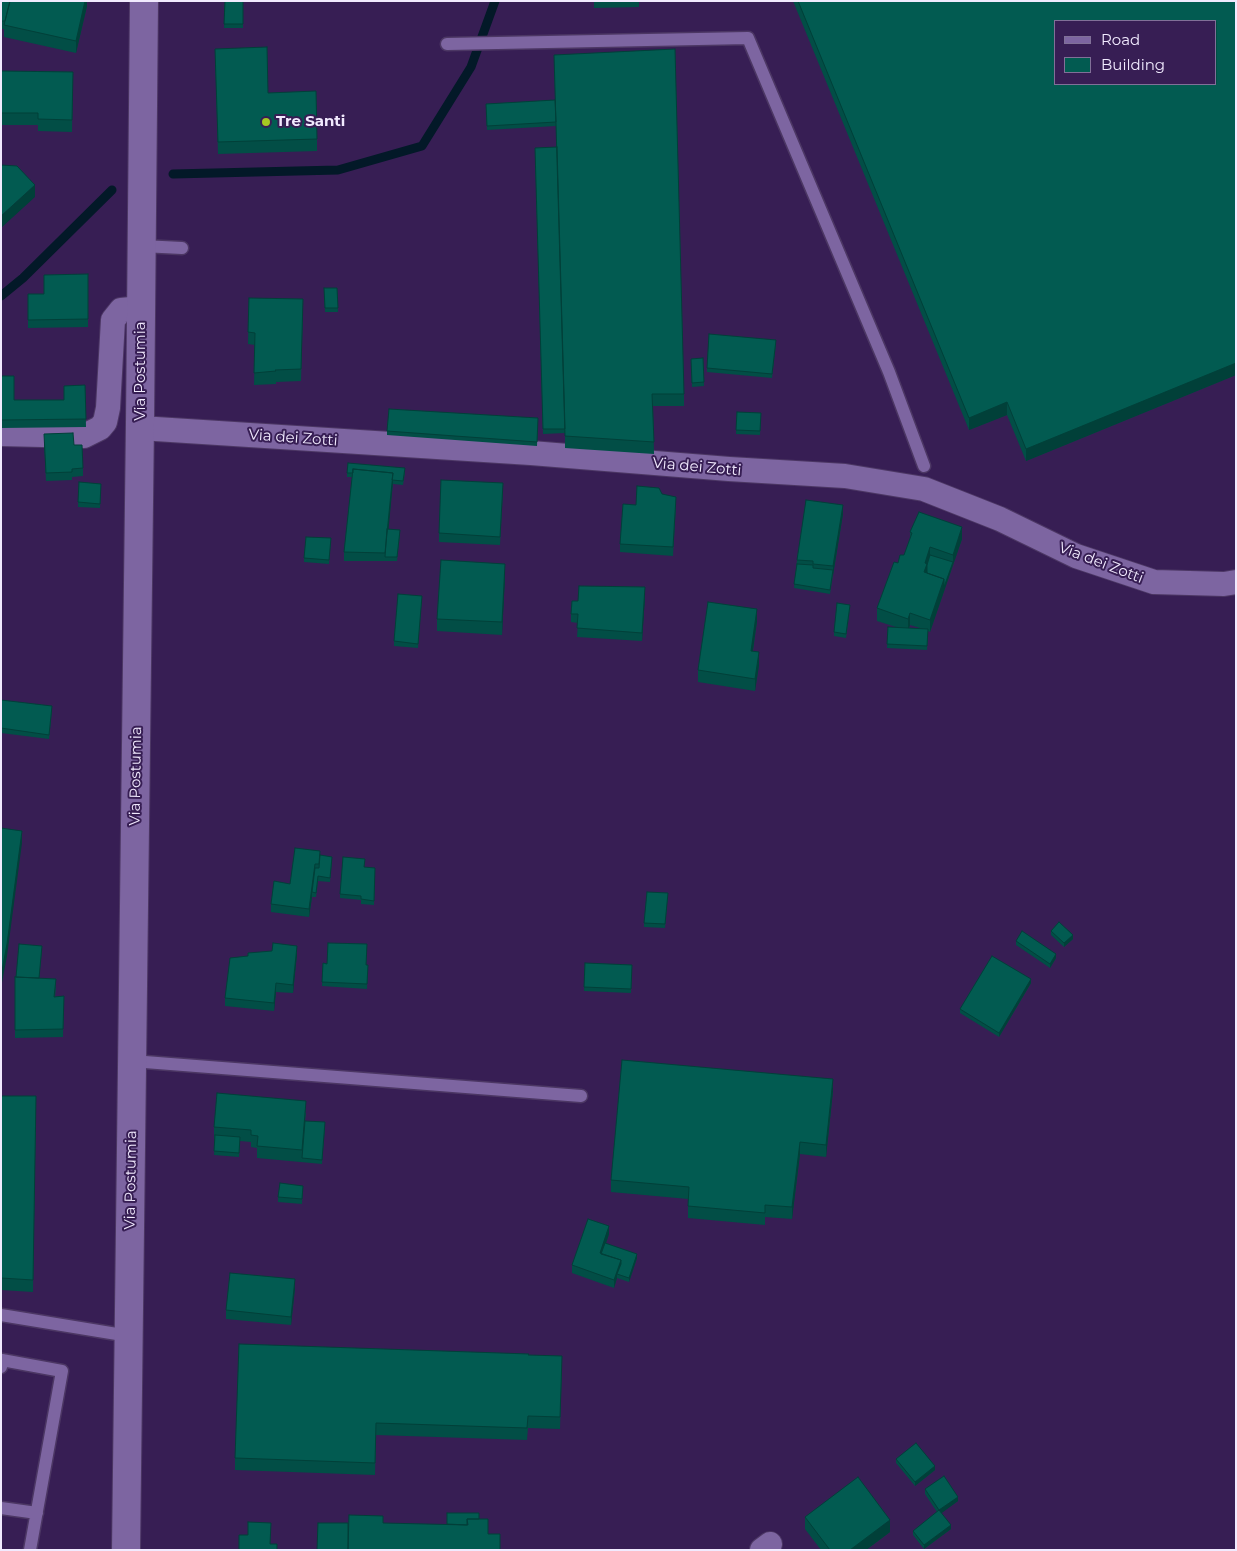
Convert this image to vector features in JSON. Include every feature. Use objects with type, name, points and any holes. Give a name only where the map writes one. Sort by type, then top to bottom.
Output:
[{"type":"street","name":"Via Postumia","points":[[126,1550],[144,1]]},
{"type":"street","points":[[1,434],[84,436],[100,428],[105,422],[108,408],[113,320],[121,310],[141,308]]},
{"type":"street","name":"Via dei Zotti","points":[[140,428],[531,453],[845,476],[924,489],[1000,519],[1076,556],[1154,582],[1224,584],[1236,582]]},
{"type":"lane","points":[[447,44],[748,38],[889,372],[924,466]]},
{"type":"lane","points":[[142,246],[182,248]]},
{"type":"lane","points":[[132,1061],[581,1096]]},
{"type":"lane","points":[[1,1315],[129,1336]]},
{"type":"lane","points":[[1,1368],[2,1360],[62,1371],[30,1550]]},
{"type":"lane","points":[[1,1508],[36,1513]]},
{"type":"building","points":[[1,1],[10,1],[5,21],[1,21]]},
{"type":"building","points":[[10,1],[85,1],[76,41],[4,25]]},
{"type":"building","points":[[225,1],[243,1],[243,24],[224,24]]},
{"type":"building","points":[[798,1],[1236,1],[1236,363],[1026,449],[1007,402],[969,418]]},
{"type":"building","name":"Tre Santi","points":[[267,47],[268,93],[316,91],[317,139],[218,142],[215,49]]},
{"type":"building","points":[[675,49],[684,394],[652,394],[654,442],[565,436],[554,55]]},
{"type":"building","points":[[1,71],[73,72],[72,120],[38,119],[38,113],[1,113]]},
{"type":"building","points":[[555,100],[556,122],[487,126],[486,104]]},
{"type":"building","points":[[557,147],[565,429],[543,429],[535,148]]},
{"type":"building","points":[[1,165],[17,166],[35,185],[1,216]]},
{"type":"building","points":[[88,274],[88,319],[28,320],[28,294],[44,294],[44,275]]},
{"type":"building","points":[[324,288],[337,288],[338,308],[325,308]]},
{"type":"building","points":[[249,298],[303,299],[301,369],[254,373],[255,333],[248,332]]},
{"type":"building","points":[[709,334],[776,340],[772,374],[707,368]]},
{"type":"building","points":[[703,358],[704,382],[692,383],[691,359]]},
{"type":"building","points":[[1,376],[14,376],[14,400],[64,400],[64,386],[85,385],[86,419],[1,420]]},
{"type":"building","points":[[389,409],[538,418],[537,442],[387,431]]},
{"type":"building","points":[[737,412],[761,413],[760,431],[736,430]]},
{"type":"building","points":[[73,433],[74,445],[82,445],[83,468],[72,469],[72,472],[46,473],[44,434]]},
{"type":"building","points":[[348,463],[405,468],[403,481],[392,480],[393,473],[353,469],[353,473],[347,473]]},
{"type":"building","points":[[353,469],[393,473],[385,553],[344,552]]},
{"type":"building","points":[[441,480],[503,483],[500,537],[439,533]]},
{"type":"building","points":[[79,482],[101,484],[100,504],[78,502]]},
{"type":"building","points":[[637,486],[659,488],[662,494],[676,497],[673,547],[620,544],[623,504],[636,505]]},
{"type":"building","points":[[806,500],[843,505],[833,566],[813,564],[813,561],[797,560]]},
{"type":"building","points":[[919,512],[962,527],[953,555],[930,547],[924,572],[944,579],[930,620],[910,613],[908,619],[877,608],[894,562],[898,563],[900,555],[904,555],[912,533],[910,532]]},
{"type":"building","points":[[387,529],[400,530],[397,557],[385,557]]},
{"type":"building","points":[[306,537],[331,538],[329,560],[304,558]]},
{"type":"building","points":[[930,555],[953,562],[944,587],[944,579],[927,573]]},
{"type":"building","points":[[441,560],[505,564],[502,622],[437,619]]},
{"type":"building","points":[[797,564],[813,565],[813,568],[833,570],[830,590],[794,584]]},
{"type":"building","points":[[579,586],[645,587],[642,633],[577,628],[578,614],[571,614],[572,601],[578,601]]},
{"type":"building","points":[[398,594],[422,596],[418,644],[394,641]]},
{"type":"building","points":[[708,602],[757,609],[751,651],[759,652],[755,679],[698,670]]},
{"type":"building","points":[[837,603],[850,605],[846,634],[834,632]]},
{"type":"building","points":[[888,627],[928,629],[927,646],[887,644]]},
{"type":"building","points":[[1,700],[52,706],[49,735],[1,728]]},
{"type":"building","points":[[1,828],[22,831],[1,976]]},
{"type":"building","points":[[295,848],[320,851],[319,864],[315,864],[309,909],[271,904],[274,881],[290,884]]},
{"type":"building","points":[[320,855],[332,857],[330,878],[318,876],[316,893],[312,892],[315,868],[319,868]]},
{"type":"building","points":[[343,857],[365,859],[364,867],[375,868],[374,901],[361,899],[361,896],[340,894]]},
{"type":"building","points":[[647,892],[668,893],[665,924],[644,923]]},
{"type":"building","points":[[1059,922],[1073,935],[1064,943],[1051,931]]},
{"type":"building","points":[[1022,931],[1056,954],[1050,964],[1016,941]]},
{"type":"building","points":[[273,943],[297,946],[293,985],[276,983],[274,1003],[225,998],[230,958],[248,956],[248,953],[272,951]]},
{"type":"building","points":[[328,943],[367,944],[367,984],[322,982],[323,963],[327,964]]},
{"type":"building","points":[[19,944],[42,946],[39,978],[16,977]]},
{"type":"building","points":[[992,956],[1031,979],[999,1033],[960,1009]]},
{"type":"building","points":[[585,963],[632,965],[631,989],[584,987]]},
{"type":"building","points":[[15,977],[56,979],[54,997],[64,996],[63,1029],[15,1030]]},
{"type":"building","points":[[622,1060],[833,1079],[826,1145],[800,1142],[792,1207],[765,1205],[765,1213],[688,1206],[689,1187],[611,1180]]},
{"type":"building","points":[[217,1093],[306,1101],[302,1150],[257,1146],[258,1136],[251,1135],[251,1130],[214,1127]]},
{"type":"building","points":[[1,1096],[36,1096],[33,1280],[1,1278]]},
{"type":"building","points":[[305,1121],[325,1122],[322,1160],[302,1158]]},
{"type":"building","points":[[215,1135],[240,1137],[239,1153],[214,1151]]},
{"type":"building","points":[[280,1183],[303,1186],[302,1199],[278,1197]]},
{"type":"building","points":[[588,1219],[609,1226],[600,1253],[621,1260],[614,1280],[572,1265]]},
{"type":"building","points":[[605,1243],[637,1254],[629,1278],[617,1274],[621,1260],[601,1254]]},
{"type":"building","points":[[230,1273],[295,1279],[291,1317],[226,1310]]},
{"type":"building","points":[[239,1344],[562,1356],[560,1417],[528,1416],[527,1428],[376,1423],[375,1463],[235,1458]]},
{"type":"building","points":[[916,1443],[935,1466],[915,1482],[896,1459]]},
{"type":"building","points":[[944,1476],[958,1497],[939,1510],[925,1489]]},
{"type":"building","points":[[858,1477],[890,1520],[850,1550],[830,1550],[805,1517]]},
{"type":"building","points":[[939,1510],[951,1525],[924,1545],[913,1531]]},
{"type":"building","points":[[447,1513],[479,1513],[479,1519],[467,1519],[467,1525],[447,1524]]},
{"type":"building","points":[[349,1515],[383,1516],[383,1523],[468,1525],[467,1519],[488,1519],[488,1534],[500,1534],[500,1550],[348,1550]]},
{"type":"building","points":[[248,1522],[271,1523],[270,1544],[277,1544],[277,1550],[239,1550],[239,1535],[248,1535]]},
{"type":"building","points":[[318,1523],[348,1523],[348,1550],[317,1550]]},
{"type":"waterway","points":[[173,174],[338,170],[422,146],[471,67],[495,1]]},
{"type":"waterway","points":[[1,296],[23,278],[112,190]]},
{"type":"place","name":"Tre Santi","points":[[266,122]]}]
